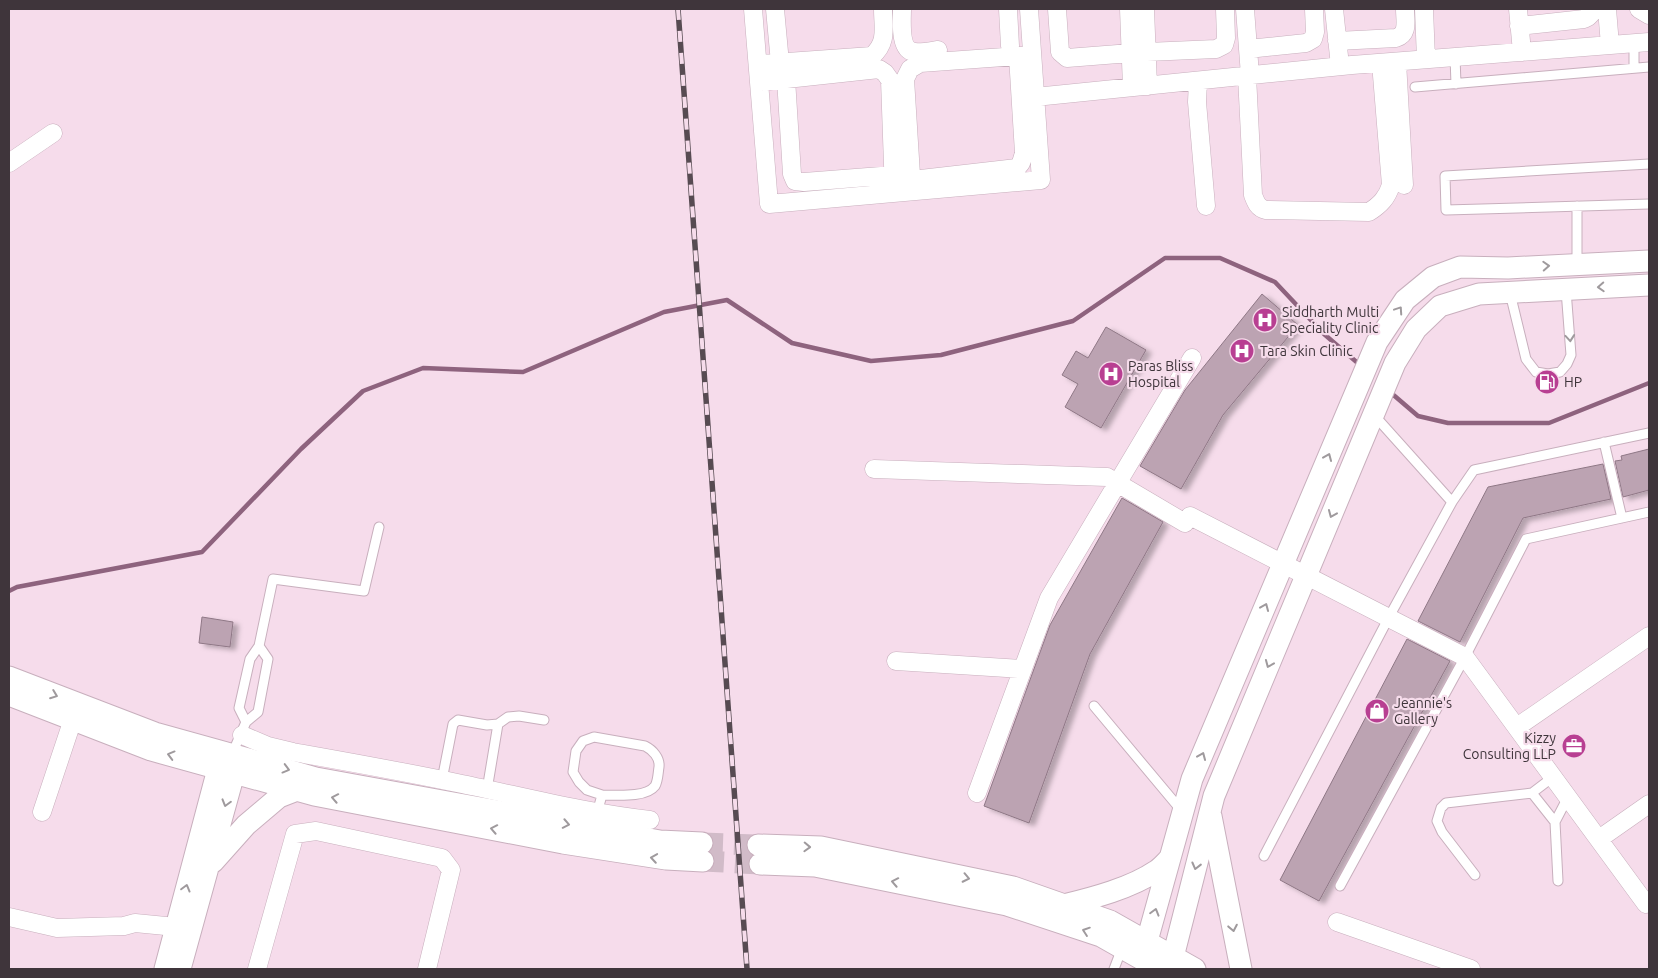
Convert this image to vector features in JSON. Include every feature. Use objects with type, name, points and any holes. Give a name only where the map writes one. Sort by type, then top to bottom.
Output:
[{"type":"street","points":[[753,9],[769,204],[1017,168],[1021,163],[1024,153],[1023,50],[1028,9]]},
{"type":"street","points":[[776,9],[792,174],[795,181],[903,185],[1041,180],[1035,97],[1023,50],[1008,9]]},
{"type":"street","points":[[759,82],[783,71],[872,56],[879,50],[884,40],[882,9]]},
{"type":"street","points":[[902,9],[903,41],[906,48],[912,52],[1023,50]]},
{"type":"street","points":[[1058,9],[1060,52],[1067,58],[1216,49],[1224,45],[1226,38],[1225,9]]},
{"type":"street","points":[[1129,9],[1139,53]]},
{"type":"street","points":[[1140,87],[1139,53],[1145,9]]},
{"type":"street","points":[[1244,9],[1248,49],[1253,195],[1261,209],[1369,212],[1384,200],[1391,185],[1389,62]]},
{"type":"street","points":[[1248,49],[1306,43],[1313,39],[1315,32],[1314,9]]},
{"type":"street","points":[[1334,9],[1340,66]]},
{"type":"street","points":[[1337,41],[1396,38],[1402,36],[1405,32],[1405,9]]},
{"type":"street","points":[[1424,9],[1426,59]]},
{"type":"street","points":[[1522,52],[1519,17],[1584,19],[1588,18],[1591,14],[1590,9]]},
{"type":"street","points":[[1607,9],[1610,46]]},
{"type":"street","points":[[1639,9],[1649,15]]},
{"type":"street","points":[[1035,97],[1340,66],[1642,43]]},
{"type":"street","points":[[903,185],[905,79],[910,69],[920,63],[1023,50]]},
{"type":"street","points":[[1389,62],[1404,185]]},
{"type":"street","points":[[758,64],[783,71],[878,69],[885,73],[890,80],[903,185]]},
{"type":"street","points":[[1198,81],[1197,102],[1206,206]]},
{"type":"street","points":[[9,163],[53,133]]},
{"type":"street","points":[[1137,955],[1170,858],[1192,779],[1377,342],[1405,300],[1432,278],[1460,267],[1508,268],[1649,261]]},
{"type":"street","points":[[1168,965],[1214,796],[1395,363],[1416,329],[1440,306],[1479,294],[1649,285]]},
{"type":"street","points":[[977,793],[1049,598],[1192,358]]},
{"type":"street","points":[[874,470],[1107,477],[1188,520],[1284,563],[1465,657],[1646,904]]},
{"type":"street","points":[[1517,727],[1649,636]]},
{"type":"street","points":[[896,661],[1023,669]]},
{"type":"street","points":[[9,677],[229,761],[297,790],[563,843],[666,859],[702,852],[660,841],[229,761],[151,750],[9,695]]},
{"type":"street","points":[[42,812],[73,720]]},
{"type":"street","points":[[244,728],[268,746],[284,750],[442,780],[597,813],[650,820]]},
{"type":"street","points":[[180,969],[208,867],[229,761]]},
{"type":"street","points":[[165,969],[176,927],[229,761]]},
{"type":"street","points":[[208,867],[246,825],[279,797],[297,790]]},
{"type":"street","points":[[1599,839],[1647,810]]},
{"type":"street","points":[[1210,811],[1241,969]]},
{"type":"street","points":[[257,969],[295,834],[316,831],[442,858],[451,870],[427,969]]},
{"type":"street","points":[[1137,955],[1110,921],[1013,887],[821,847],[759,854],[1007,904],[1101,936],[1137,955],[1168,965],[1195,969]]},
{"type":"street","points":[[1064,905],[1086,900],[1135,882],[1156,871],[1170,858]]},
{"type":"street","points":[[9,917],[57,928],[124,926],[135,923],[176,927]]},
{"type":"street","points":[[1337,922],[1471,969]]},
{"type":"lane","points":[[1634,68],[1642,43]]},
{"type":"lane","points":[[1455,57],[1456,84]]},
{"type":"lane","points":[[1416,87],[1649,67]]},
{"type":"lane","points":[[1649,164],[1445,176],[1446,210],[1649,204]]},
{"type":"lane","points":[[1577,206],[1577,264]]},
{"type":"lane","points":[[1510,292],[1526,359],[1536,372],[1548,374],[1560,372],[1568,364],[1571,354],[1566,289]]},
{"type":"lane","points":[[1376,410],[1452,502]]},
{"type":"lane","points":[[1264,856],[1389,617],[1452,502],[1474,470],[1649,433]]},
{"type":"lane","points":[[1604,442],[1622,518]]},
{"type":"lane","points":[[1340,886],[1465,657],[1526,539],[1649,512]]},
{"type":"lane","points":[[244,728],[239,708],[250,659],[259,646],[272,579],[364,591],[380,527]]},
{"type":"lane","points":[[229,761],[244,728],[258,712],[268,659],[259,646]]},
{"type":"lane","points":[[1094,706],[1183,812]]},
{"type":"lane","points":[[442,780],[453,724],[458,720],[487,725],[498,724],[508,717],[519,716],[544,720]]},
{"type":"lane","points":[[487,790],[498,724]]},
{"type":"lane","points":[[594,737],[645,746],[656,754],[659,764],[656,784],[652,789],[631,795],[602,795],[587,790],[573,772],[576,751],[583,741],[594,737]]},
{"type":"lane","points":[[1475,875],[1442,832],[1437,821],[1441,808],[1446,803],[1532,793],[1553,777]]},
{"type":"lane","points":[[1532,793],[1555,822]]},
{"type":"lane","points":[[597,813],[602,795]]},
{"type":"lane","points":[[1558,881],[1555,822],[1568,797]]},
{"type":"lane","points":[[1114,969],[1137,955]]},
{"type":"building","points":[[1262,294],[1298,325],[1223,415],[1181,489],[1140,466],[1185,390]]},
{"type":"building","points":[[1106,327],[1146,350],[1101,428],[1065,407],[1078,384],[1062,375],[1076,351],[1088,358]]},
{"type":"building","points":[[1649,449],[1649,490],[1623,497],[1615,461],[1622,460],[1621,456]]},
{"type":"building","points":[[1603,464],[1611,499],[1523,518],[1460,642],[1418,621],[1488,487]]},
{"type":"building","points":[[1122,498],[1163,522],[1090,654],[1029,823],[984,806],[1050,625]]},
{"type":"building","points":[[202,617],[233,622],[230,647],[199,643]]},
{"type":"building","points":[[1407,639],[1450,661],[1319,901],[1280,880]]},
{"type":"waterway","points":[[9,591],[17,587],[202,552],[301,449],[363,391],[423,368],[523,372],[664,312],[727,300],[792,343],[871,361],[941,355],[1073,321],[1165,258],[1220,258],[1275,282],[1324,334],[1360,365]]},
{"type":"waterway","points":[[1390,392],[1418,416],[1448,423],[1549,423],[1649,383]]},
{"type":"tunnel","points":[[702,843],[758,845]]},
{"type":"tunnel","points":[[703,861],[760,864]]},
{"type":"railway","points":[[678,9],[747,969]]},
{"type":"place","name":"Siddharth Multi Speciality Clinic","points":[[1265,320]]},
{"type":"place","name":"Tara Skin Clinic","points":[[1242,351]]},
{"type":"place","name":"Paras Bliss Hospital","points":[[1111,374]]},
{"type":"place","name":"HP","points":[[1547,382]]},
{"type":"place","name":"Jeannie's Gallery","points":[[1377,711]]},
{"type":"place","name":"Kizzy Consulting LLP","points":[[1574,746]]}]
